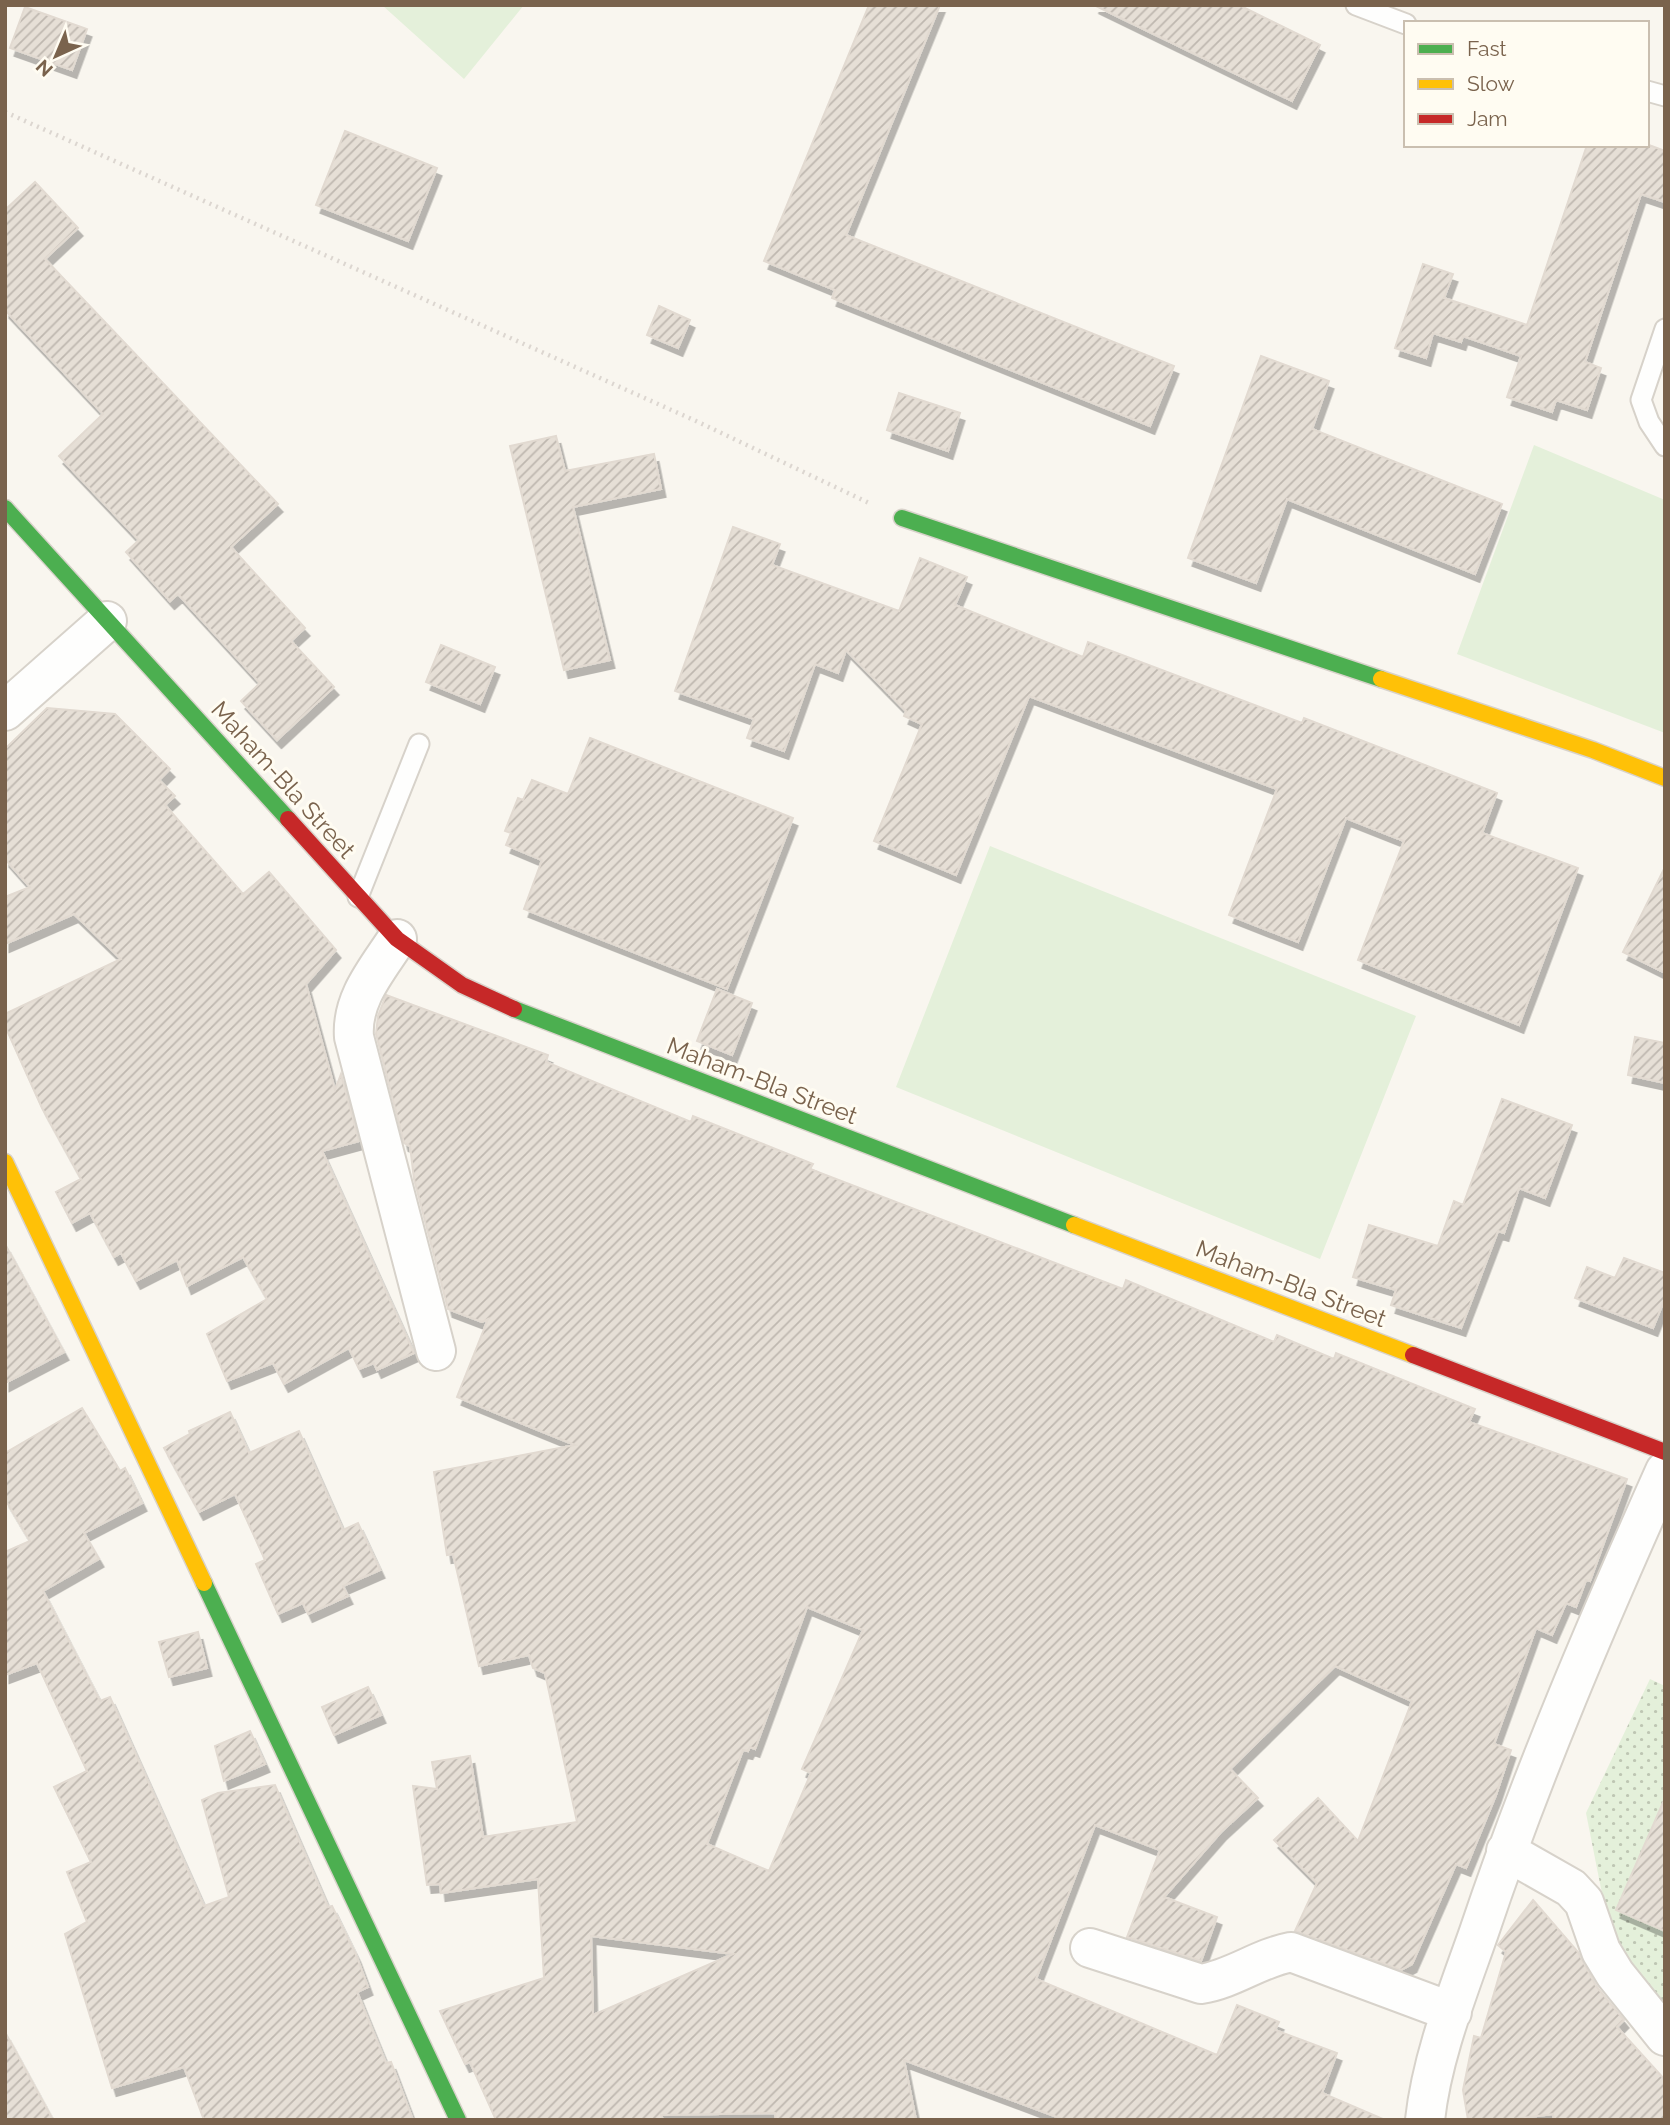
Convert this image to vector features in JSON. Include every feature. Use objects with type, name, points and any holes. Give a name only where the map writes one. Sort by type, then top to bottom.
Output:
[{"type":"street","name":"Maham-Bla Street","points":[[5,508],[397,939],[462,985],[520,1012],[1665,1452]]},
{"type":"street","points":[[902,518],[1593,750],[1665,778]]},
{"type":"street","points":[[5,711],[107,621]]},
{"type":"street","points":[[397,939],[358,1000],[353,1019],[354,1037],[436,1351]]},
{"type":"street","points":[[5,1163],[458,2120]]},
{"type":"street","points":[[1425,2120],[1452,2012],[1506,1851],[1571,1683],[1665,1471]]},
{"type":"street","points":[[1506,1851],[1571,1888],[1584,1902],[1601,1951],[1615,1974],[1665,2036]]},
{"type":"street","points":[[1090,1948],[1201,1984],[1275,1955],[1291,1952],[1452,2012]]},
{"type":"lane","points":[[1356,5],[1404,23]]},
{"type":"lane","points":[[1665,329],[1641,400],[1649,422],[1665,446]]},
{"type":"lane","points":[[358,897],[419,744]]},
{"type":"path","points":[[5,112],[696,421],[902,518]]},
{"type":"green space","points":[[382,5],[524,5],[464,79]]},
{"type":"green space","points":[[1534,445],[1665,500],[1665,733],[1457,654]]},
{"type":"green space","points":[[990,846],[1416,1016],[1320,1259],[896,1087]]},
{"type":"green space","points":[[1650,1679],[1665,1686],[1665,2007],[1613,1949],[1586,1813]]},
{"type":"building","points":[[869,5],[940,5],[846,235],[1174,366],[1150,426],[832,298],[835,290],[764,261]]},
{"type":"building","points":[[1094,5],[1239,5],[1320,45],[1292,101]]},
{"type":"building","points":[[25,7],[87,29],[72,70],[10,48]]},
{"type":"building","points":[[345,131],[437,168],[408,241],[316,205]]},
{"type":"building","points":[[1649,145],[1665,151],[1665,202],[1641,194],[1585,362],[1601,368],[1587,410],[1556,400],[1552,412],[1507,397],[1521,356],[1463,336],[1461,342],[1433,333],[1426,358],[1395,348],[1423,264],[1453,274],[1444,298],[1527,325],[1586,147]]},
{"type":"building","points":[[35,182],[78,228],[45,259],[278,504],[231,547],[305,628],[291,641],[334,687],[277,740],[241,701],[260,683],[178,594],[170,601],[126,552],[139,540],[59,456],[103,414],[5,310],[5,210]]},
{"type":"building","points":[[659,306],[690,320],[678,348],[647,335]]},
{"type":"building","points":[[1261,356],[1329,381],[1312,429],[1502,504],[1475,574],[1287,499],[1256,583],[1188,558]]},
{"type":"building","points":[[899,393],[960,413],[948,451],[887,430]]},
{"type":"building","points":[[556,436],[565,471],[654,454],[661,489],[573,507],[610,660],[564,670],[510,446]]},
{"type":"building","points":[[733,527],[780,544],[772,565],[899,611],[920,558],[967,577],[955,605],[1083,657],[1088,642],[1302,723],[1304,718],[1497,793],[1482,833],[1578,868],[1519,1025],[1358,960],[1404,841],[1346,818],[1298,942],[1229,915],[1277,789],[1029,696],[956,875],[874,841],[922,724],[904,716],[906,711],[846,650],[838,673],[815,664],[784,751],[747,738],[754,719],[675,691]]},
{"type":"building","points":[[441,645],[495,667],[480,704],[426,682]]},
{"type":"building","points":[[47,708],[115,714],[170,769],[159,780],[175,796],[165,805],[243,894],[269,872],[336,950],[306,984],[335,1090],[341,1074],[359,1141],[322,1151],[414,1353],[377,1370],[374,1363],[359,1369],[349,1348],[284,1384],[273,1363],[227,1381],[207,1334],[267,1299],[243,1257],[187,1286],[177,1260],[136,1281],[121,1253],[114,1257],[90,1213],[72,1223],[56,1192],[81,1179],[42,1108],[5,1026],[5,1014],[121,959],[74,914],[5,944],[5,897],[30,887],[5,859],[5,749]]},
{"type":"building","points":[[590,738],[793,818],[727,989],[524,909],[542,860],[506,845],[511,833],[505,831],[518,798],[523,800],[532,780],[568,794]]},
{"type":"building","points":[[1665,867],[1665,973],[1623,952]]},
{"type":"building","points":[[717,989],[752,1003],[732,1055],[697,1041]]},
{"type":"building","points":[[386,995],[548,1055],[546,1062],[691,1122],[693,1116],[813,1164],[810,1169],[1123,1289],[1126,1280],[1274,1342],[1277,1335],[1334,1359],[1336,1353],[1475,1409],[1469,1422],[1627,1479],[1590,1581],[1586,1580],[1576,1607],[1566,1603],[1552,1635],[1536,1628],[1494,1744],[1511,1750],[1496,1795],[1466,1868],[1456,1864],[1412,1964],[1401,1970],[1295,1931],[1317,1883],[1274,1840],[1318,1798],[1358,1841],[1412,1701],[1335,1666],[1230,1769],[1258,1798],[1221,1832],[1164,1897],[1217,1917],[1201,1961],[1127,1937],[1160,1850],[1095,1825],[1036,1979],[1217,2055],[1237,2005],[1279,2022],[1275,2030],[1337,2053],[1322,2093],[1385,2120],[1065,2120],[904,2060],[916,2120],[776,2120],[775,2113],[661,2115],[663,2120],[496,2120],[470,2062],[465,2064],[440,2011],[544,1978],[538,1879],[441,1893],[440,1884],[427,1885],[413,1786],[437,1789],[432,1762],[470,1756],[483,1837],[577,1822],[545,1673],[533,1668],[529,1655],[479,1666],[453,1554],[447,1555],[434,1472],[575,1445],[457,1397],[488,1319],[482,1322],[448,1309],[414,1179],[410,1146],[404,1143],[376,1034],[378,1016]],"holes":[[[807,1607],[863,1630],[802,1769],[811,1773],[769,1871],[707,1844],[743,1750],[748,1751],[750,1747],[755,1749]],[[591,1936],[733,1954],[593,2015]]]},
{"type":"building","points":[[1635,1037],[1665,1043],[1665,1083],[1628,1075]]},
{"type":"building","points":[[1502,1099],[1572,1125],[1545,1198],[1519,1188],[1504,1233],[1498,1231],[1461,1328],[1391,1305],[1396,1290],[1353,1277],[1369,1225],[1438,1246],[1454,1201],[1463,1205]]},
{"type":"building","points":[[5,1244],[64,1352],[5,1383]]},
{"type":"building","points":[[1624,1258],[1665,1273],[1665,1298],[1653,1328],[1575,1298],[1587,1267],[1615,1278]]},
{"type":"building","points":[[82,1408],[120,1471],[125,1468],[142,1503],[84,1533],[99,1559],[43,1591],[100,1701],[110,1697],[204,1906],[229,1897],[202,1800],[218,1793],[275,1785],[328,1907],[332,1906],[356,1955],[368,1987],[357,1992],[386,2063],[391,2062],[413,2120],[204,2120],[184,2067],[112,2088],[65,1934],[87,1922],[67,1872],[91,1862],[54,1787],[87,1771],[37,1663],[5,1675],[5,1552],[30,1541],[5,1499],[5,1453]]},
{"type":"building","points":[[230,1412],[249,1453],[299,1431],[343,1530],[358,1523],[380,1570],[343,1586],[348,1596],[308,1614],[303,1603],[278,1614],[256,1564],[265,1560],[235,1494],[199,1512],[164,1448],[190,1434],[189,1431]]},
{"type":"building","points":[[198,1632],[207,1668],[169,1677],[159,1642]]},
{"type":"building","points":[[368,1687],[381,1715],[334,1735],[322,1707]]},
{"type":"building","points":[[250,1731],[265,1764],[224,1781],[215,1746]]},
{"type":"building","points":[[1665,1798],[1665,1931],[1616,1910]]},
{"type":"building","points":[[1533,1900],[1578,1952],[1596,1986],[1624,2020],[1617,2027],[1665,2080],[1665,2120],[1554,2120],[1553,2114],[1506,2120],[1468,2120],[1463,2090],[1474,2036],[1481,2038],[1506,1952],[1498,1945]]},
{"type":"building","points":[[5,2032],[53,2120],[5,2120]]},
{"type":"traffic: fast","points":[[5,508],[288,819]]},
{"type":"traffic: fast","points":[[902,518],[1381,679]]},
{"type":"traffic: fast","points":[[514,1009],[1074,1225]]},
{"type":"traffic: fast","points":[[204,1583],[458,2120]]},
{"type":"traffic: slow","points":[[1381,679],[1593,750],[1665,778]]},
{"type":"traffic: slow","points":[[5,1162],[204,1583]]},
{"type":"traffic: slow","points":[[1074,1225],[1413,1355]]},
{"type":"traffic: jam","points":[[288,819],[397,939],[462,985],[514,1009]]},
{"type":"traffic: jam","points":[[1413,1355],[1665,1452]]}]
